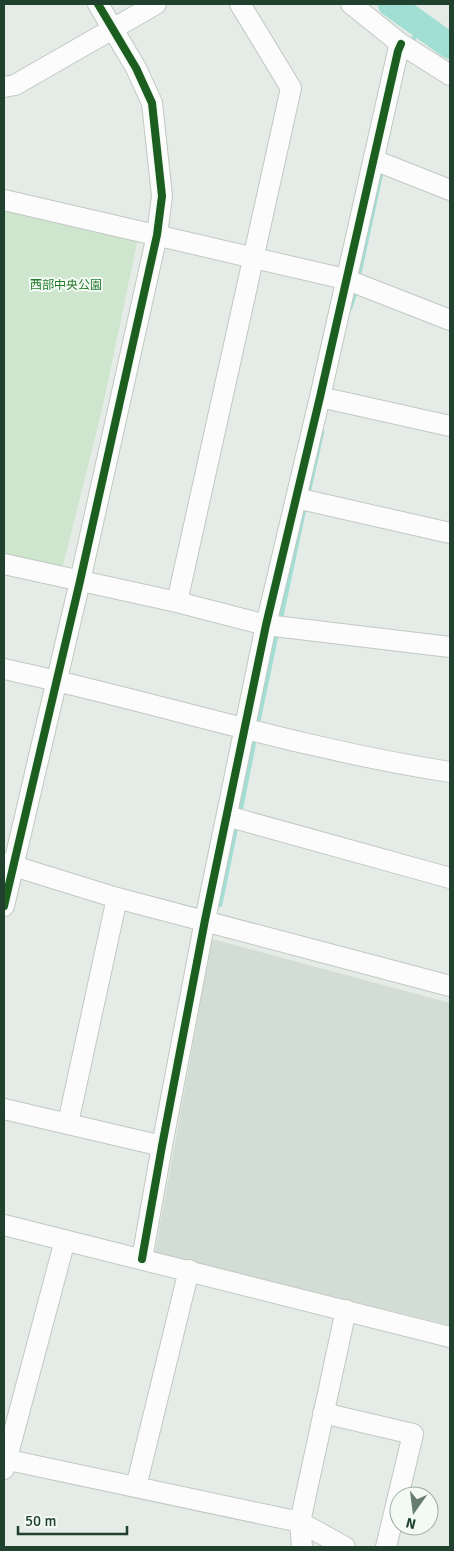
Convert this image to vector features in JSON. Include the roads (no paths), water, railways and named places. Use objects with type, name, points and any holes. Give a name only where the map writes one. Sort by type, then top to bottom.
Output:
[{"type":"street","points":[[4,906],[8,864],[80,581],[157,235],[162,196],[158,143],[152,103],[136,68],[98,4]]},
{"type":"street","points":[[4,88],[15,85],[156,4]]},
{"type":"street","points":[[351,4],[402,44],[450,75]]},
{"type":"street","points":[[177,602],[291,88],[250,8]]},
{"type":"street","points":[[142,1259],[205,920],[266,624],[320,397],[398,51],[402,44]]},
{"type":"street","points":[[374,160],[450,190]]},
{"type":"street","points":[[4,200],[346,279],[450,320]]},
{"type":"street","points":[[320,397],[450,426]]},
{"type":"street","points":[[296,498],[450,533]]},
{"type":"street","points":[[4,564],[177,602],[266,624],[450,647]]},
{"type":"street","points":[[4,669],[344,754],[450,772]]},
{"type":"street","points":[[227,816],[450,878]]},
{"type":"street","points":[[8,864],[117,898],[450,986]]},
{"type":"street","points":[[68,1123],[117,898]]},
{"type":"street","points":[[4,1109],[162,1146]]},
{"type":"street","points":[[4,1225],[450,1336]]},
{"type":"street","points":[[65,1240],[5,1462],[136,1487],[300,1522],[345,1547]]},
{"type":"street","points":[[136,1487],[189,1270]]},
{"type":"street","points":[[302,1547],[300,1522],[346,1310]]},
{"type":"street","points":[[323,1412],[413,1434],[386,1547]]},
{"type":"waterway","points":[[391,4],[450,46]]},
{"type":"waterway","points":[[411,45],[420,25]]},
{"type":"waterway","points":[[358,279],[382,169]]},
{"type":"waterway","points":[[350,308],[356,291]]},
{"type":"waterway","points":[[308,495],[322,432]]},
{"type":"waterway","points":[[280,622],[305,505]]},
{"type":"waterway","points":[[257,727],[277,632]]},
{"type":"waterway","points":[[240,813],[255,737]]},
{"type":"waterway","points":[[220,905],[237,823]]},
{"type":"park label","name":"西部中央公園","points":[[66,285]]}]
